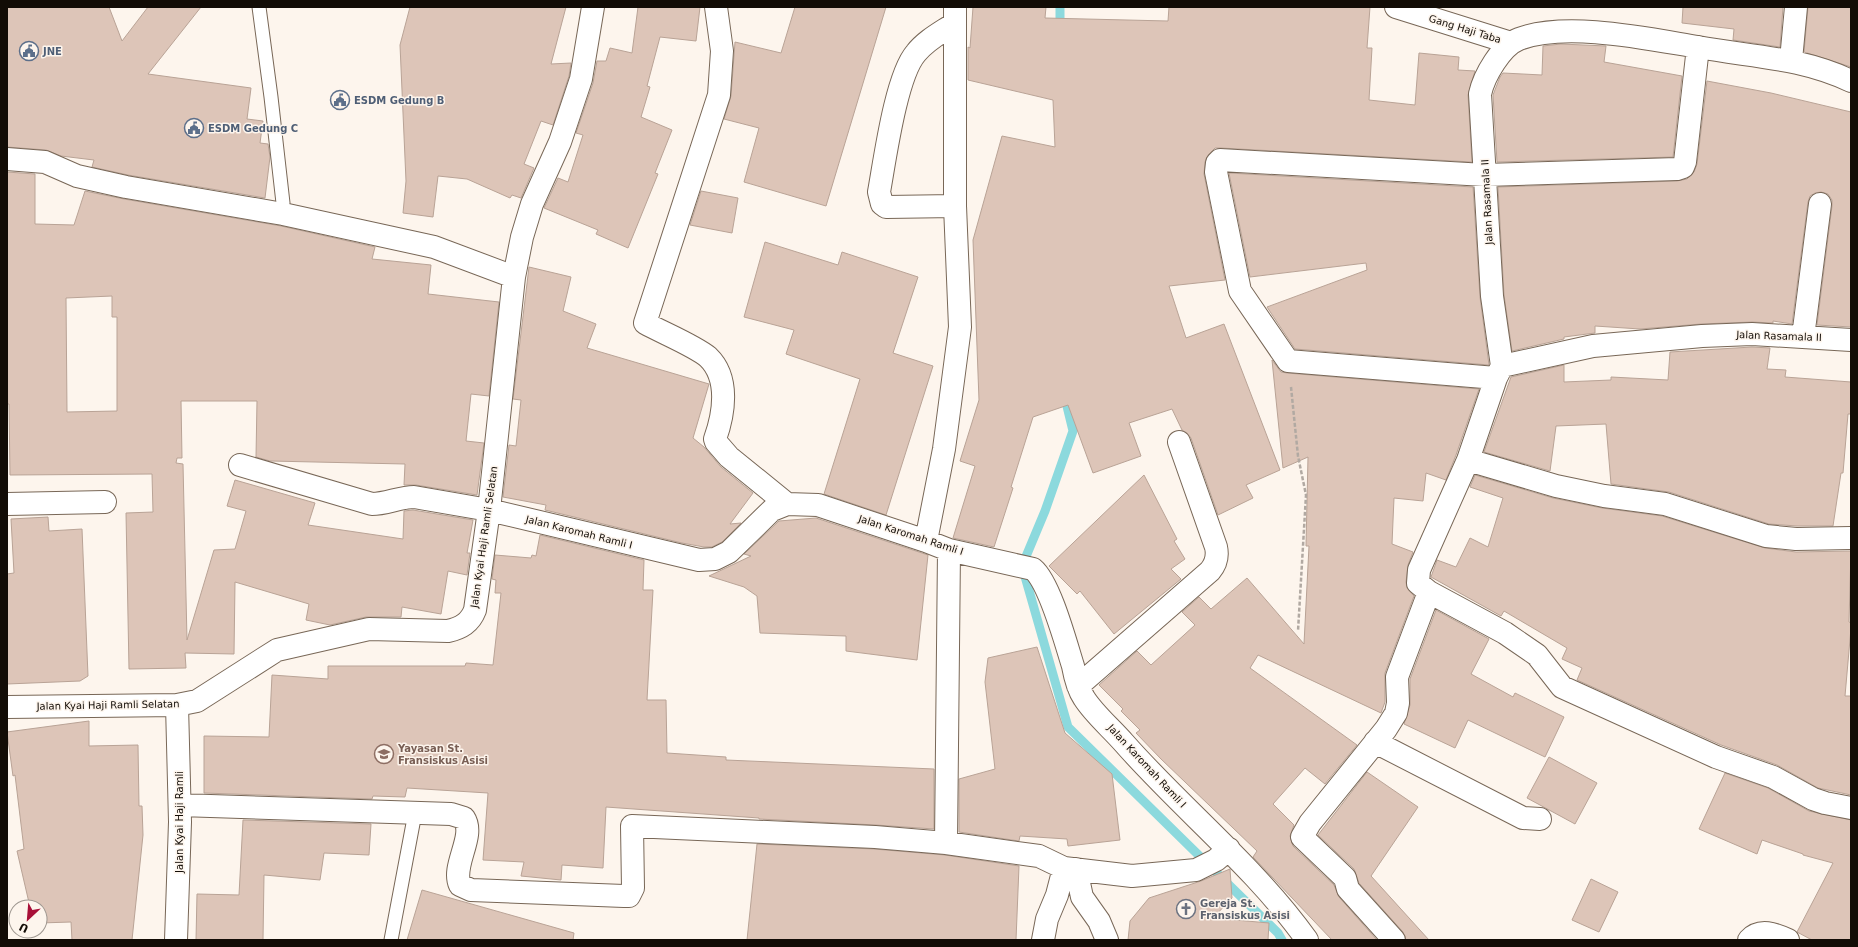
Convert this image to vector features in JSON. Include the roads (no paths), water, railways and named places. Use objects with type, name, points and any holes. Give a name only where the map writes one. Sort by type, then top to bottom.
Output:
[{"type":"street","name":"Jalan Kyai Haji Ramli Selatan","points":[[7,708],[177,705],[197,701],[277,650],[369,629],[448,631],[458,629],[469,621],[475,610],[489,510],[514,277],[522,237],[532,204],[560,142],[581,79],[593,7]]},
{"type":"street","points":[[716,7],[722,51],[719,95],[645,323],[707,357],[718,370],[722,385],[722,418],[716,442],[728,457],[787,504]]},
{"type":"street","name":"Gang Haji Taba","points":[[1396,7],[1511,43]]},
{"type":"street","points":[[1791,60],[1796,7]]},
{"type":"street","points":[[955,15],[922,45],[910,60],[900,89],[879,192],[882,204],[886,207],[955,206]]},
{"type":"street","points":[[926,541],[944,448],[960,327],[955,206],[955,15]]},
{"type":"street","points":[[1511,43],[1538,34],[1582,32],[1673,42],[1791,60],[1828,70],[1851,81]]},
{"type":"street","name":"Jalan Rasamala II","points":[[1511,43],[1488,71],[1480,94],[1492,296],[1499,372],[1593,346],[1702,336],[1752,334],[1851,340]]},
{"type":"street","points":[[1698,47],[1685,162],[1677,169],[1485,174],[1218,161],[1216,172],[1240,291],[1288,361],[1499,372],[1468,460],[1419,570],[1418,583],[1429,592],[1505,633],[1537,655],[1562,687],[1716,757],[1773,777],[1813,799],[1851,808]]},
{"type":"street","points":[[7,159],[44,162],[77,176],[119,186],[283,214],[434,247],[514,277]]},
{"type":"street","points":[[1803,337],[1820,204]]},
{"type":"street","points":[[1078,686],[1210,571],[1214,564],[1217,554],[1216,547],[1179,442]]},
{"type":"street","points":[[1468,460],[1556,486],[1604,496],[1665,504],[1766,536],[1796,539],[1851,538]]},
{"type":"street","name":"Jalan Karomah Ramli I","points":[[240,465],[372,504],[387,504],[406,497],[414,497],[489,510],[699,560],[715,559],[729,552],[772,510],[787,504],[818,505],[949,550],[1033,569],[1038,574],[1054,610],[1083,698],[1146,768],[1229,849],[1290,915],[1307,940]]},
{"type":"street","points":[[7,504],[105,502]]},
{"type":"street","points":[[946,843],[949,550]]},
{"type":"street","points":[[1394,940],[1348,889],[1345,878],[1302,837],[1310,823],[1386,729],[1396,713],[1398,703],[1397,677],[1429,592]]},
{"type":"street","name":"Jalan Kyai Haji Ramli","points":[[176,940],[180,805],[177,705]]},
{"type":"street","points":[[1375,742],[1523,818],[1540,819]]},
{"type":"street","points":[[180,805],[451,814],[464,818],[468,826],[458,881],[460,885],[471,890],[629,896],[633,888],[632,826],[875,837],[946,843],[1039,856],[1070,868],[1132,876],[1196,870],[1216,860],[1229,849]]},
{"type":"street","points":[[1043,940],[1047,919],[1070,868]]},
{"type":"street","points":[[1070,868],[1082,897],[1099,921],[1107,940]]},
{"type":"street","points":[[1749,940],[1755,935],[1769,932],[1788,940]]},
{"type":"lane","points":[[258,7],[271,96],[283,203]]},
{"type":"lane","points":[[391,940],[415,813]]},
{"type":"waterway","points":[[1060,7],[1060,30]]},
{"type":"waterway","points":[[1064,394],[1073,431],[1045,511],[1022,566],[1068,727],[1278,933],[1282,940]]},
{"type":"place","name":"JNE","points":[[29,51]]},
{"type":"place","name":"ESDM Gedung B","points":[[340,100]]},
{"type":"place","name":"ESDM Gedung C","points":[[194,128]]},
{"type":"place","name":"Yayasan St. Fransiskus Asisi","points":[[384,754]]},
{"type":"place","name":"Gereja St. Fransiskus Asisi","points":[[1186,909]]}]
